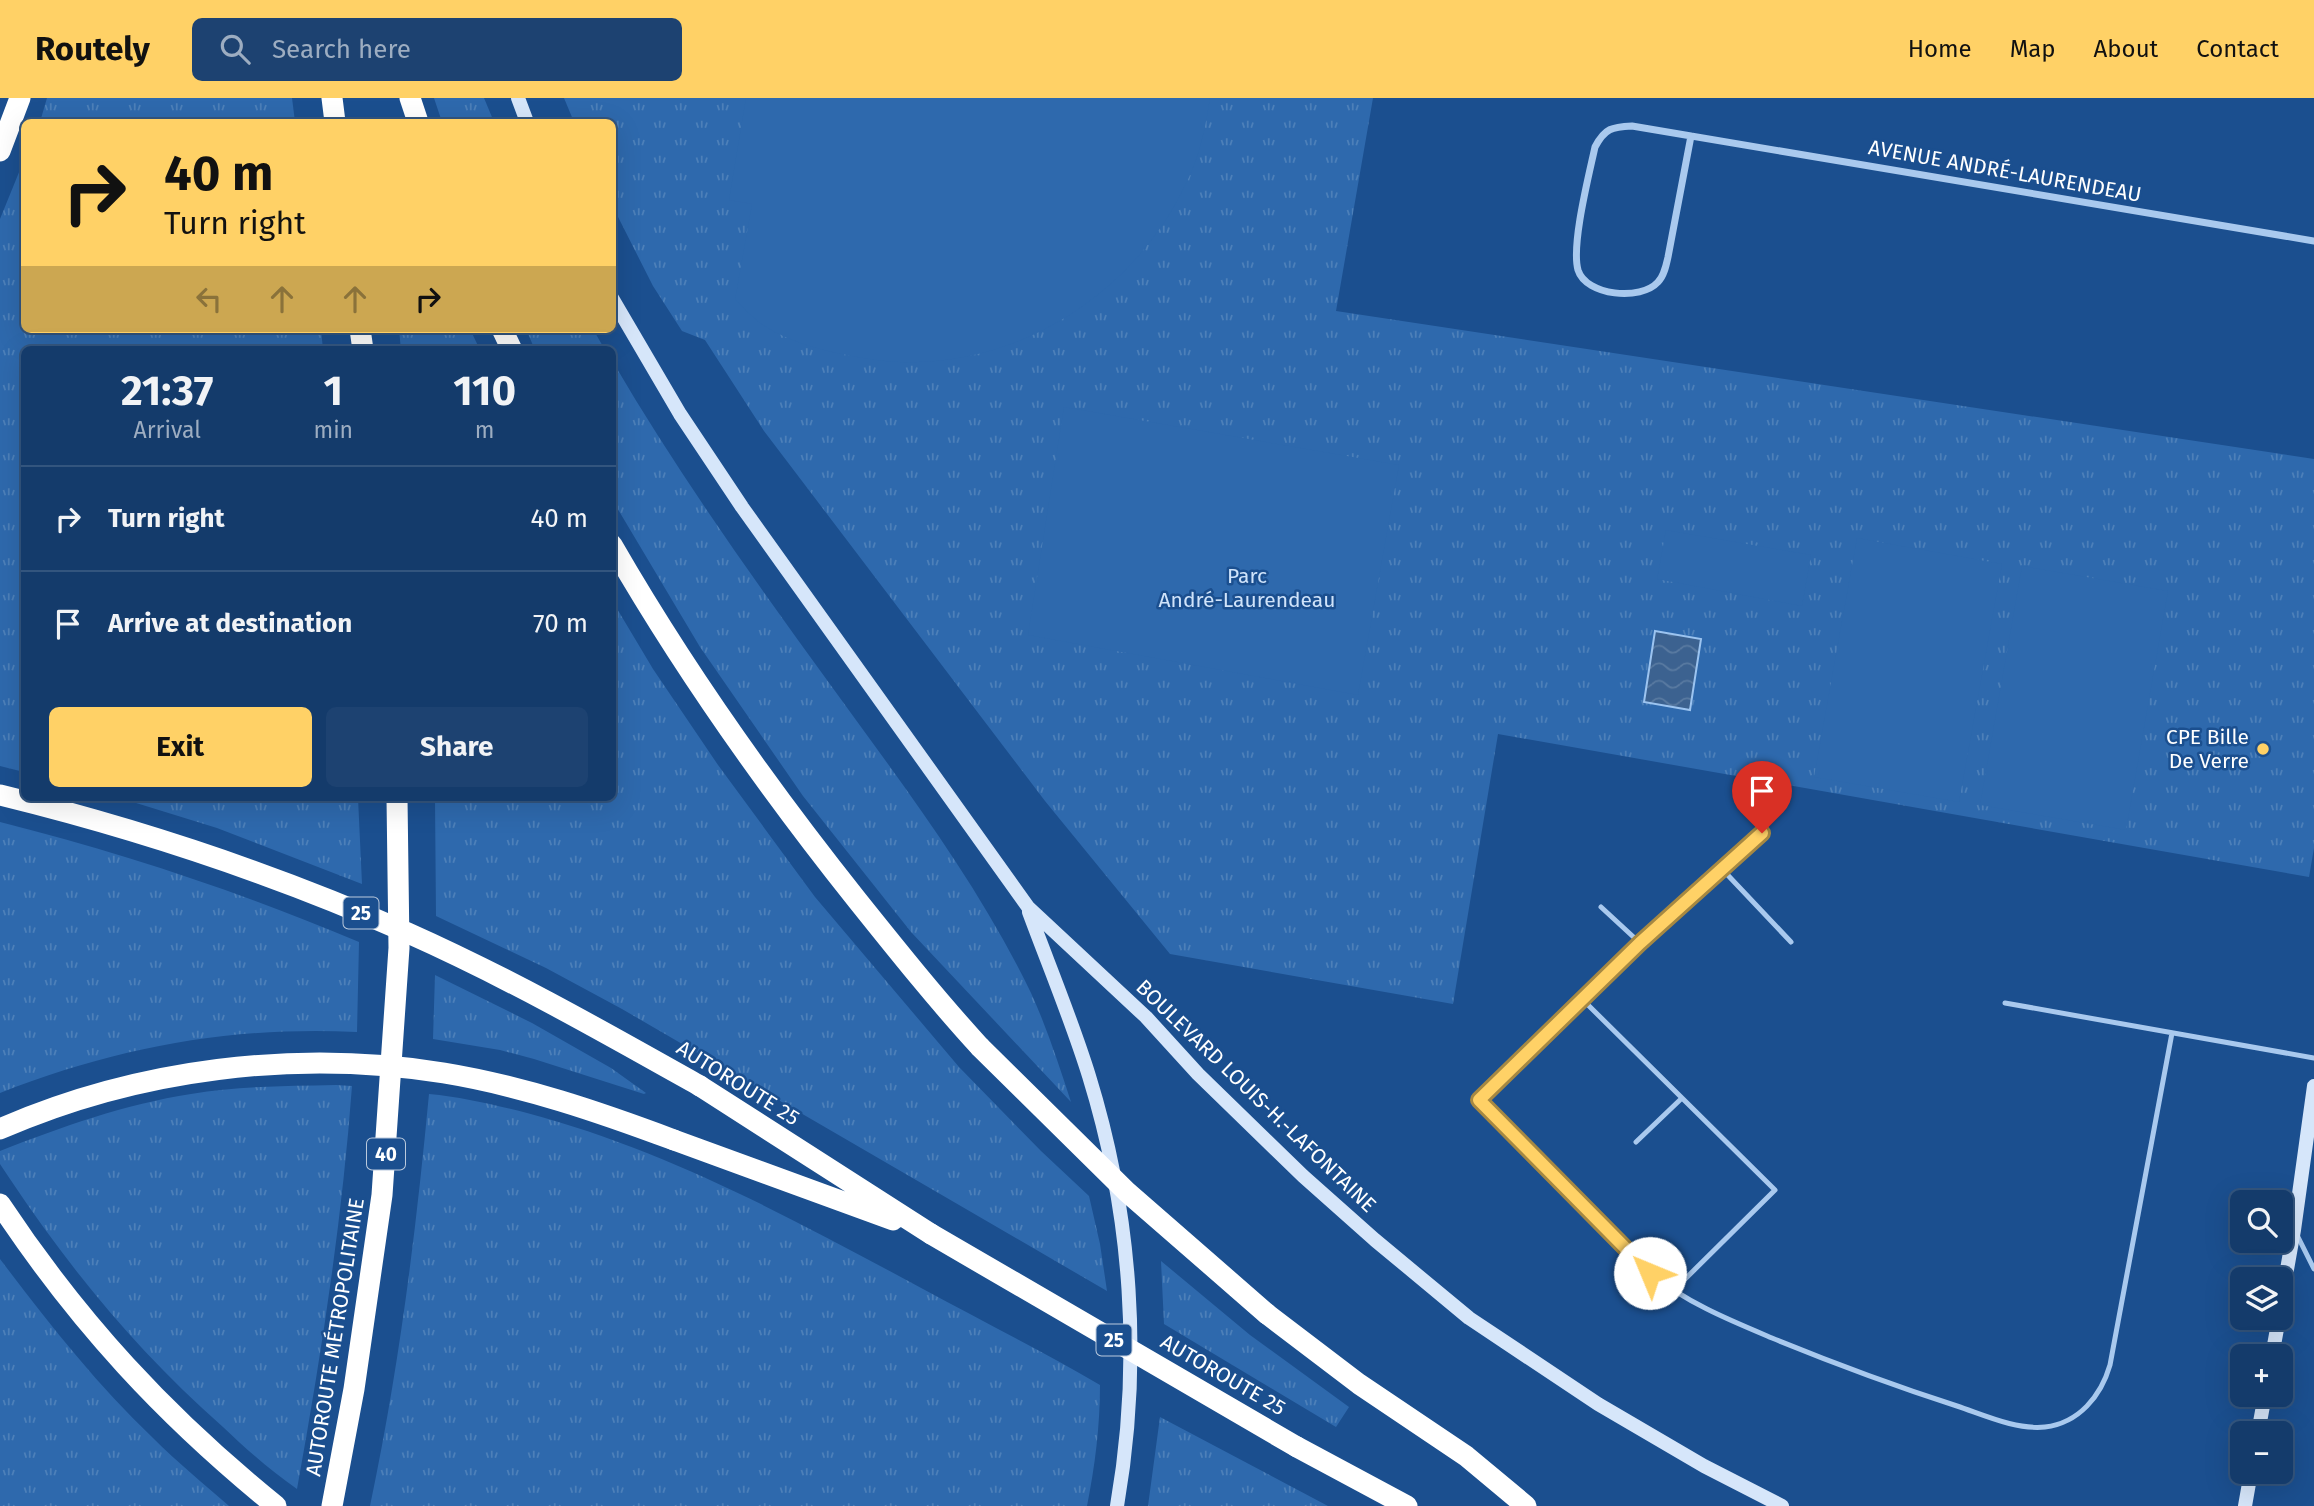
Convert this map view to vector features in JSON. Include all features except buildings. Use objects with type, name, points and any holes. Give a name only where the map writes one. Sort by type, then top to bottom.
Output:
[{"type":"highway","points":[[0,151],[20,98]]},
{"type":"highway","points":[[332,98],[335,119]]},
{"type":"highway","points":[[410,98],[417,119]]},
{"type":"highway","points":[[616,552],[690,673],[786,810],[913,971],[980,1047],[1127,1192],[1267,1314],[1359,1384],[1466,1456],[1526,1506]]},
{"type":"highway","name":"AUTOROUTE 25","points":[[0,795],[21,801]]},
{"type":"highway","name":"AUTOROUTE 25","points":[[22,801],[134,832],[272,877],[451,953],[567,1012],[700,1086],[931,1234],[1297,1447],[1408,1506]]},
{"type":"highway","name":"AUTOROUTE MÉTROPOLITAINE","points":[[332,1506],[355,1389],[382,1195],[399,948],[397,801]]},
{"type":"highway","points":[[0,1129],[49,1110],[120,1088],[221,1069],[310,1064],[404,1068],[503,1085],[602,1114],[931,1234]]},
{"type":"highway","points":[[0,1204],[79,1314],[138,1380],[228,1468],[276,1506]]},
{"type":"main road","points":[[518,98],[526,119]]},
{"type":"main road","points":[[616,305],[680,414],[736,498],[1028,907],[1089,1076],[1116,1184],[1125,1238],[1130,1294],[1131,1360],[1129,1419],[1117,1506]]},
{"type":"main road","name":"BOULEVARD LOUIS-H.-LAFONTAINE","points":[[1028,907],[1146,1017],[1206,1082],[1303,1176],[1469,1318],[1598,1404],[1704,1466],[1782,1506]]},
{"type":"main road","points":[[2287,1267],[2314,1086]]},
{"type":"main road","points":[[2245,1506],[2249,1484]]},
{"type":"street","name":"AVENUE ANDRÉ-LAURENDEAU","points":[[1691,136],[1665,271],[1658,282],[1647,290],[1634,294],[1598,290],[1584,281],[1578,270],[1577,241],[1595,147],[1602,134],[1615,127],[1632,126],[2314,240]]},
{"type":"lane","points":[[1762,833],[1640,943],[1479,1100],[1650,1273],[1708,1311],[1817,1357],[1917,1393],[2024,1426],[2049,1426],[2071,1418],[2098,1395],[2107,1374],[2172,1033]]},
{"type":"lane","points":[[1722,869],[1791,942]]},
{"type":"lane","points":[[1601,906],[1640,943]]},
{"type":"lane","points":[[1583,1000],[1775,1190],[1674,1291]]},
{"type":"lane","points":[[2005,1003],[2314,1058]]},
{"type":"lane","points":[[1636,1142],[1682,1098]]},
{"type":"lane","points":[[2294,1230],[2314,1269]]},
{"type":"green space","points":[[47,98],[292,98],[295,119],[41,119]]},
{"type":"green space","points":[[434,98],[484,98],[493,119],[441,119]]},
{"type":"green space","name":"Parc André-Laurendeau","points":[[564,98],[1373,98],[1336,311],[2314,459],[2314,848],[2309,877],[1498,734],[1453,1004],[1170,954],[1045,801],[764,431],[705,340],[682,331],[653,286],[616,213],[616,119],[573,119]]},
{"type":"green space","points":[[746,98],[1210,98],[1203,137],[1194,166],[1166,220],[1135,260],[1098,294],[1057,322],[1012,344],[964,357],[914,362],[863,358],[798,342],[763,325],[735,300],[752,204],[729,200]]},
{"type":"green space","points":[[21,167],[21,333],[321,333],[323,346],[21,346],[21,771],[0,766],[0,219]]},
{"type":"green space","points":[[399,333],[472,333],[478,346],[401,346]]},
{"type":"green space","points":[[528,333],[595,333],[603,346],[533,346]]},
{"type":"green space","points":[[616,367],[718,527],[912,798],[988,913],[1031,993],[1048,1033],[1071,1102],[911,932],[803,796],[700,647],[616,506]]},
{"type":"green space","points":[[1064,407],[1399,465],[1358,695],[1028,635]]},
{"type":"green space","points":[[1666,530],[1811,555],[1802,606],[1657,579]]},
{"type":"green space","points":[[1857,538],[2002,564],[1959,802],[1814,777]]},
{"type":"green space","points":[[2022,566],[2168,591],[2126,830],[1980,805]]},
{"type":"green space","points":[[616,607],[653,669],[718,765],[815,897],[959,1067],[1089,1196],[1107,1291],[622,1009],[546,968],[436,916],[435,801],[616,801]]},
{"type":"green space","points":[[130,801],[358,801],[362,884],[217,828]]},
{"type":"green space","points":[[0,822],[182,875],[359,942],[357,1032],[265,1033],[176,1043],[88,1063],[0,1093]]},
{"type":"green space","points":[[435,975],[532,1023],[611,1068],[646,1093],[500,1050],[433,1039]]},
{"type":"green space","points":[[352,1086],[348,1137],[330,1289],[297,1489],[259,1460],[192,1399],[108,1310],[58,1247],[10,1179],[0,1164],[0,1151],[94,1117],[167,1098],[245,1088]]},
{"type":"green space","points":[[429,1094],[466,1099],[579,1128],[681,1167],[828,1238],[1100,1385],[1096,1446],[1087,1506],[370,1506],[390,1403],[405,1300]]},
{"type":"green space","points":[[0,1259],[54,1329],[112,1396],[162,1447],[229,1506],[0,1506]]},
{"type":"green space","points":[[1161,1261],[1250,1335],[1349,1407],[1336,1427],[1164,1324]]},
{"type":"green space","points":[[1160,1417],[1328,1506],[1148,1506]]},
{"type":"water","points":[[1655,631],[1701,639],[1690,710],[1644,702]]},
{"type":"place","name":"CPE Bille De Verre","points":[[2263,749]]},
{"type":"route","points":[[1650,1273],[1479,1100],[1640,943],[1762,833]]}]
